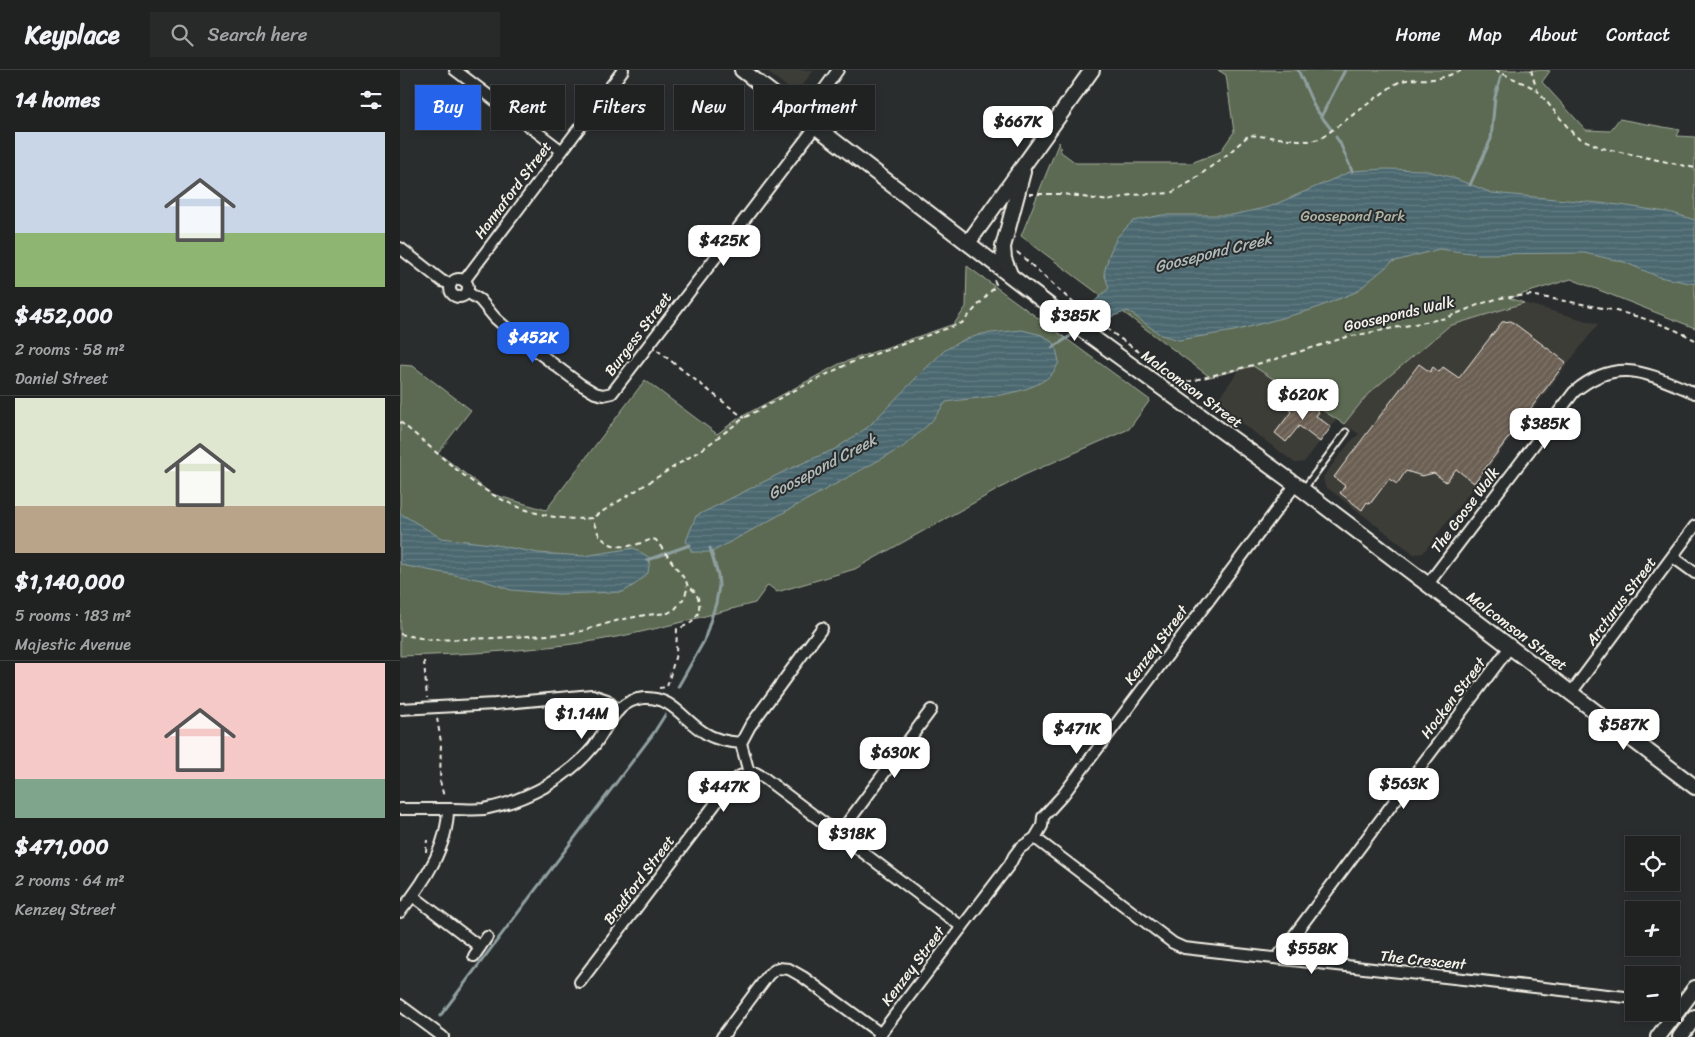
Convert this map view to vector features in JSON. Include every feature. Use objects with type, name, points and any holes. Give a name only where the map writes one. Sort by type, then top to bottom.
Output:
[{"type":"main road","name":"Malcomson Street","points":[[742,70],[762,85]]},
{"type":"main road","points":[[968,243],[1092,70]]},
{"type":"main road","name":"Malcomson Street","points":[[821,130],[1059,313],[1300,487],[1695,787]]},
{"type":"main road","points":[[1011,276],[1004,259],[1002,247],[1026,162]]},
{"type":"main road","points":[[1658,1037],[1695,988]]},
{"type":"main road","points":[[1680,1037],[1695,1017]]},
{"type":"street","points":[[455,70],[562,151]]},
{"type":"street","name":"Hannaford Street","points":[[464,281],[622,70]]},
{"type":"street","points":[[827,85],[838,70]]},
{"type":"street","name":"Burgess Street","points":[[467,292],[480,300],[495,318],[511,332],[580,384],[595,393],[603,395],[612,393],[813,130]]},
{"type":"street","points":[[400,248],[442,280],[451,284]]},
{"type":"street","points":[[456,280],[464,281],[467,286],[467,292],[460,297],[454,296],[450,291],[451,284],[456,280]]},
{"type":"street","name":"The Goose Walk","points":[[1428,584],[1574,392],[1588,380],[1602,374],[1626,370],[1653,376],[1695,392]]},
{"type":"street","name":"Kenzey Street","points":[[880,1036],[1010,864],[1020,848],[1035,838],[1042,826],[1043,817],[1063,795],[1300,487]]},
{"type":"street","name":"Arcturus Street","points":[[1571,693],[1695,526]]},
{"type":"street","points":[[1673,557],[1695,573]]},
{"type":"street","points":[[822,628],[759,712],[741,743],[749,773],[756,773],[763,777],[962,927]]},
{"type":"street","name":"Hocken Street","points":[[1278,958],[1510,647]]},
{"type":"street","points":[[400,709],[495,704],[592,695],[607,700],[618,711]]},
{"type":"street","points":[[400,809],[482,809],[508,803],[548,785],[587,754],[618,711],[628,703],[642,698],[652,698],[676,708],[704,733],[728,742],[741,743]]},
{"type":"street","points":[[839,834],[931,710]]},
{"type":"street","name":"Bradford Street","points":[[580,982],[732,782],[740,776],[749,773]]},
{"type":"street","points":[[400,912],[427,875],[445,836],[448,823],[448,809]]},
{"type":"street","name":"The Crescent","points":[[1035,838],[1172,943],[1184,948],[1625,997]]},
{"type":"street","points":[[413,896],[480,947]]},
{"type":"street","points":[[474,956],[487,937]]},
{"type":"street","points":[[722,1037],[769,974],[778,968],[789,969],[803,977],[880,1036]]},
{"type":"street","points":[[400,1005],[443,1037]]},
{"type":"lane","points":[[1300,487],[1346,432]]},
{"type":"path","points":[[1026,194],[1064,194],[1108,201],[1131,195],[1171,193],[1192,181],[1249,135],[1308,141],[1320,139],[1402,80],[1415,78],[1435,79],[1464,70]]},
{"type":"path","points":[[1495,70],[1536,88]]},
{"type":"path","points":[[1531,70],[1536,88],[1575,136],[1602,148],[1695,168]]},
{"type":"path","name":"Gooseponds Walk","points":[[1014,247],[1016,252],[1077,306],[1183,383],[1347,337],[1446,318],[1480,304],[1515,295],[1530,295],[1620,312],[1658,323],[1695,340]]},
{"type":"path","points":[[400,422],[474,482],[506,502],[560,518],[592,518],[704,448],[744,418],[805,385],[850,363],[962,323],[992,290],[996,284],[993,278]]},
{"type":"path","points":[[649,344],[744,418]]},
{"type":"path","points":[[592,518],[603,540],[612,545],[635,546],[652,539],[656,540],[688,586],[697,594],[698,610],[693,621],[677,629],[676,654],[667,687],[654,690]]},
{"type":"path","points":[[400,634],[431,640],[564,634],[582,631],[619,620],[668,613],[680,604],[688,586]]},
{"type":"path","points":[[424,661],[428,703]]},
{"type":"path","points":[[434,711],[440,731],[440,781],[444,803],[448,809]]},
{"type":"shaded area","points":[[771,70],[814,70],[802,85],[785,85],[769,73]]},
{"type":"shaded area","points":[[1524,303],[1598,324],[1423,553],[1414,554],[1325,486],[1323,477],[1350,442],[1359,434],[1344,424],[1368,394],[1449,326]]},
{"type":"shaded area","points":[[1253,366],[1337,419],[1304,462],[1295,463],[1215,403],[1240,369]]},
{"type":"green space","name":"Goosepond Park","points":[[1218,70],[1545,70],[1550,71],[1542,82],[1586,130],[1610,131],[1619,119],[1680,130],[1677,136],[1695,137],[1695,328],[1571,279],[1510,298],[1524,303],[1449,326],[1368,394],[1344,424],[1253,366],[1210,377],[1021,236],[1059,142],[1061,152],[1076,163],[1191,163],[1220,152],[1234,132],[1226,75]]},
{"type":"green space","points":[[967,266],[1150,400],[1129,429],[1022,476],[855,569],[777,592],[768,585],[755,603],[656,629],[595,641],[512,650],[400,656],[400,365],[413,366],[471,410],[438,453],[492,494],[546,510],[645,380],[717,434],[739,418],[839,364],[954,324],[966,307]]},
{"type":"water","points":[[1386,169],[1423,170],[1451,177],[1492,193],[1620,205],[1673,213],[1695,220],[1695,284],[1659,277],[1624,262],[1584,253],[1479,254],[1439,249],[1392,262],[1356,292],[1311,310],[1234,331],[1179,340],[1161,335],[1128,311],[1098,321],[1085,310],[1109,288],[1104,273],[1109,255],[1117,237],[1133,221],[1162,215],[1232,215],[1269,207],[1352,171]]},
{"type":"water","points":[[1022,330],[1042,335],[1055,344],[1059,362],[1051,375],[1041,382],[1029,388],[1001,395],[946,402],[931,422],[903,447],[712,552],[692,552],[686,541],[696,516],[787,470],[835,449],[868,427],[945,350],[961,341],[982,334]]},
{"type":"water","points":[[400,513],[441,538],[491,544],[538,553],[584,556],[634,548],[650,558],[648,573],[623,592],[558,594],[511,590],[482,580],[406,566],[400,563]]},
{"type":"building","points":[[1511,321],[1566,362],[1474,483],[1456,469],[1446,482],[1434,473],[1422,476],[1406,471],[1397,484],[1389,479],[1370,504],[1367,502],[1362,510],[1340,493],[1345,486],[1334,477],[1419,364],[1430,372],[1433,367],[1439,372],[1443,367],[1459,378],[1502,322]]},
{"type":"building","points":[[1296,395],[1319,412],[1316,416],[1331,427],[1320,442],[1299,426],[1286,442],[1275,433],[1291,412],[1286,407]]},
{"type":"waterway","points":[[1298,70],[1315,108],[1331,129]]},
{"type":"waterway","points":[[1321,117],[1345,70]]},
{"type":"waterway","points":[[1470,185],[1491,139],[1495,97],[1501,76]]},
{"type":"waterway","points":[[1336,137],[1352,171]]},
{"type":"waterway","name":"Goosepond Creek","points":[[1086,327],[1099,318]]},
{"type":"waterway","name":"Goosepond Creek","points":[[1052,348],[1078,331]]},
{"type":"waterway","name":"Goosepond Creek","points":[[647,560],[690,545]]},
{"type":"waterway","points":[[678,687],[704,641],[716,603],[719,586],[718,575],[710,548]]},
{"type":"waterway","points":[[440,1016],[653,734],[665,715]]}]
